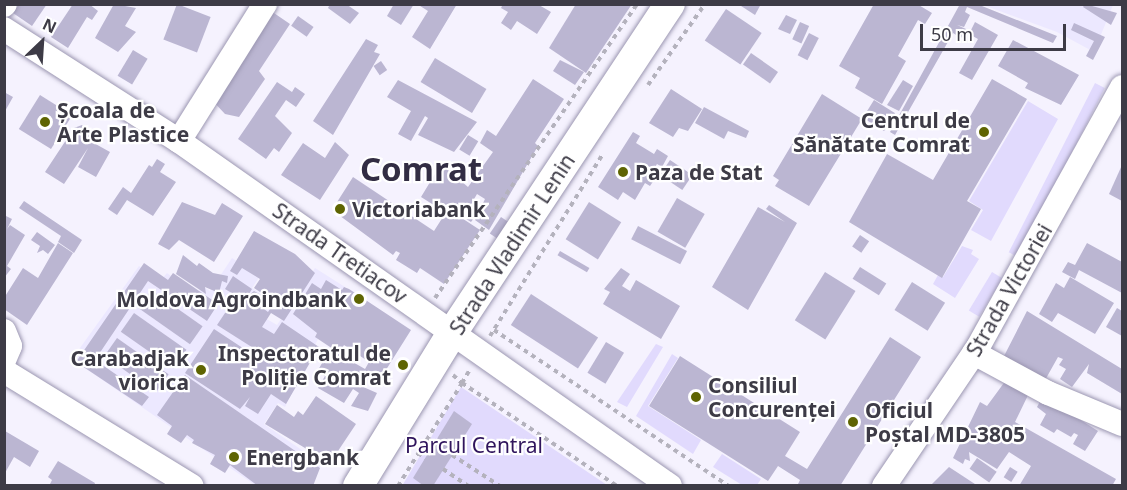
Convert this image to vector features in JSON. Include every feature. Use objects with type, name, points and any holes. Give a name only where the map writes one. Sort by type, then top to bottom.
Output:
[{"type":"main road","name":"Strada Vladimir Lenin","points":[[358,486],[452,333],[670,4]]},
{"type":"street","points":[[179,141],[265,4]]},
{"type":"street","name":"Strada Tretiacov","points":[[4,28],[179,141],[670,486]]},
{"type":"street","name":"Strada Victoriei","points":[[884,486],[974,353],[1122,87]]},
{"type":"street","points":[[4,331],[10,346],[4,360]]},
{"type":"street","points":[[974,353],[1048,393],[1122,424]]},
{"type":"street","points":[[4,371],[192,486]]},
{"type":"path","points":[[435,298],[637,4]]},
{"type":"path","points":[[642,94],[705,4]]},
{"type":"path","points":[[604,151],[494,330],[729,486]]},
{"type":"path","points":[[398,486],[462,382],[616,485]]},
{"type":"path","points":[[427,439],[435,443]]},
{"type":"path","points":[[418,453],[425,458]]},
{"type":"path","points":[[452,455],[500,486]]},
{"type":"path","points":[[443,470],[468,486]]},
{"type":"shaded area","points":[[983,5],[1113,5],[1094,52],[1057,32]]},
{"type":"shaded area","points":[[232,258],[260,276],[252,288],[275,303],[265,318],[277,325],[315,268],[345,287],[315,336],[318,339],[285,407],[278,403],[264,424],[322,464],[307,485],[255,485],[72,359],[139,266],[160,281],[167,273],[196,294],[202,286],[210,291]]},
{"type":"green space","points":[[1095,83],[1105,88],[1019,257],[1009,252]]},
{"type":"green space","points":[[1028,101],[1058,119],[991,241],[971,230],[983,210],[969,201]]},
{"type":"green space","points":[[962,246],[973,250],[971,254],[979,259],[955,298],[933,284],[938,275],[943,277]]},
{"type":"green space","points":[[992,272],[1002,278],[979,317],[969,311]]},
{"type":"green space","points":[[656,344],[663,347],[627,407],[617,402]]},
{"type":"green space","points":[[672,354],[678,358],[648,406],[701,440],[693,454],[636,416]]},
{"type":"green space","name":"Parcul Central","points":[[461,387],[607,485],[402,486]]},
{"type":"green space","points":[[722,454],[761,479],[757,485],[742,485],[713,467]]},
{"type":"building","points":[[19,4],[47,4],[32,26],[13,13]]},
{"type":"building","points":[[73,4],[89,4],[98,11],[92,20],[87,17],[68,48],[51,37]]},
{"type":"building","points":[[114,4],[136,8],[125,26],[136,32],[118,52],[95,38]]},
{"type":"building","points":[[177,4],[211,17],[197,52],[163,39]]},
{"type":"building","points":[[330,4],[346,4],[359,13],[350,24],[328,8]]},
{"type":"building","points":[[394,4],[414,4],[401,25],[387,16]]},
{"type":"building","points":[[417,4],[457,4],[430,49],[412,37],[428,11]]},
{"type":"building","points":[[503,4],[539,5],[551,12],[537,34],[517,21],[511,30],[501,23],[508,12],[501,8]]},
{"type":"building","points":[[576,4],[632,4],[586,73],[549,48]]},
{"type":"building","points":[[738,4],[761,4],[755,15]]},
{"type":"building","points":[[874,4],[917,4],[932,13],[925,24],[918,20],[898,56],[906,61],[882,104],[855,88],[860,78],[839,66]]},
{"type":"building","points":[[960,4],[977,4],[1057,36],[1053,43],[967,7],[965,12],[970,15],[964,27],[957,25],[966,29],[961,38],[953,33],[895,135],[890,132]]},
{"type":"building","points":[[1085,4],[1117,13],[1111,25],[1083,7]]},
{"type":"building","points":[[726,9],[762,33],[740,65],[705,41]]},
{"type":"building","points":[[271,11],[290,24],[259,71],[265,79],[239,117],[225,114],[211,99]]},
{"type":"building","points":[[786,15],[797,20],[790,34],[778,29]]},
{"type":"building","points":[[298,16],[314,27],[307,37],[291,26]]},
{"type":"building","points":[[800,22],[809,26],[801,43],[792,39]]},
{"type":"building","points":[[975,22],[998,35],[972,80],[959,73],[978,39],[969,34]]},
{"type":"building","points":[[1074,23],[1105,37],[1093,60],[1086,56],[1094,41],[1071,30]]},
{"type":"building","points":[[809,33],[819,38],[807,60],[798,55]]},
{"type":"building","points":[[366,39],[378,45],[374,52],[380,54],[333,135],[313,121]]},
{"type":"building","points":[[1013,40],[1079,75],[1061,105],[1025,88],[1028,83],[998,66]]},
{"type":"building","points":[[133,50],[148,59],[132,84],[118,76]]},
{"type":"building","points":[[751,53],[778,72],[770,83],[743,64]]},
{"type":"building","points":[[435,58],[486,89],[472,113],[421,82]]},
{"type":"building","points":[[560,60],[584,72],[575,85],[553,71]]},
{"type":"building","points":[[381,61],[387,70],[380,75],[374,66]]},
{"type":"building","points":[[533,79],[564,99],[535,143],[538,146],[489,230],[475,220],[485,199],[477,194],[466,213],[474,218],[471,222],[447,207],[445,212],[421,197],[441,164],[468,187],[493,152],[480,143],[487,130],[496,136]]},
{"type":"building","points":[[992,79],[1027,99],[967,201],[981,209],[942,278],[849,222],[887,154],[933,180]]},
{"type":"building","points":[[398,80],[477,122],[454,152],[418,135],[428,118],[425,116],[411,141],[398,134],[411,111],[387,97]]},
{"type":"building","points":[[903,80],[913,86],[899,111],[887,105]]},
{"type":"building","points":[[277,82],[292,92],[295,87],[305,94],[296,107],[286,100],[275,116],[292,133],[279,152],[274,148],[266,159],[238,139]]},
{"type":"building","points":[[671,89],[702,109],[688,131],[679,128],[673,137],[649,123]]},
{"type":"building","points":[[4,92],[13,97],[4,113]]},
{"type":"building","points":[[822,94],[862,119],[809,206],[775,186],[779,180],[773,176]]},
{"type":"building","name":"Școala de Arte Plastice","points":[[40,95],[72,115],[51,149],[19,129]]},
{"type":"building","points":[[874,100],[895,113],[884,131],[863,118]]},
{"type":"building","points":[[704,107],[749,131],[746,138],[728,131],[724,139],[695,123]]},
{"type":"building","points":[[82,125],[93,132],[92,142],[110,152],[96,177],[78,167],[88,148],[64,184],[45,172],[74,128]]},
{"type":"building","points":[[633,132],[640,136],[636,143],[654,154],[657,149],[668,156],[662,167],[657,164],[649,176],[654,180],[650,186],[645,183],[635,200],[623,192],[618,200],[598,187]]},
{"type":"building","points":[[468,135],[478,141],[470,156],[459,150]]},
{"type":"building","points":[[335,142],[349,155],[320,200],[281,175],[303,143],[325,158]]},
{"type":"building","points":[[157,159],[165,164],[160,172],[176,182],[153,216],[127,200],[117,215],[108,209],[123,187],[131,193],[149,165],[152,167]]},
{"type":"building","points":[[670,160],[692,175],[682,190],[660,175]]},
{"type":"building","points":[[1122,165],[1122,201],[1109,194]]},
{"type":"building","points":[[353,177],[434,231],[448,209],[480,230],[444,284],[420,268],[417,273],[396,260],[400,253],[396,251],[393,255],[332,210]]},
{"type":"building","points":[[677,198],[705,214],[685,248],[658,232]]},
{"type":"building","points":[[24,201],[82,240],[74,253],[58,242],[61,236],[19,208]]},
{"type":"building","points":[[182,202],[215,215],[222,203],[243,216],[214,262],[179,240],[169,250],[158,244]]},
{"type":"building","points":[[589,202],[621,222],[598,259],[566,239]]},
{"type":"building","points":[[769,205],[797,223],[748,310],[712,287],[758,207],[785,222],[766,209]]},
{"type":"building","points":[[4,215],[12,219],[7,229],[10,225],[25,235],[7,266],[11,269],[4,278]]},
{"type":"building","points":[[501,217],[510,223],[499,240],[490,234]]},
{"type":"building","points":[[638,226],[687,251],[680,264],[631,239]]},
{"type":"building","points":[[254,231],[295,254],[315,273],[284,321],[271,313],[262,327],[274,334],[282,322],[319,347],[286,404],[271,394],[258,414],[245,406],[250,397],[240,409],[185,373],[214,329],[258,358],[261,353],[217,325],[229,307],[236,311],[245,297],[240,298],[225,289],[233,276],[252,289],[247,297],[254,291],[266,298],[260,306],[268,312],[272,306],[266,302],[269,298],[254,288],[260,279],[242,268],[237,275],[230,271]]},
{"type":"building","points":[[37,232],[55,245],[48,254],[43,250],[37,253],[40,246],[31,240]]},
{"type":"building","points":[[860,235],[869,241],[861,253],[852,247]]},
{"type":"building","points":[[58,243],[73,253],[27,325],[4,309],[4,298],[23,268],[38,278]]},
{"type":"building","points":[[1087,243],[1122,262],[1122,293],[1079,270],[1075,279],[1062,272],[1068,262],[1075,265]]},
{"type":"building","points":[[560,251],[589,268],[587,272],[558,255]]},
{"type":"building","points":[[183,255],[197,266],[199,263],[213,273],[228,276],[227,283],[222,281],[219,293],[205,287],[206,294],[176,274]]},
{"type":"building","points":[[144,263],[168,280],[173,273],[218,304],[207,321],[148,281],[95,360],[149,397],[142,406],[76,362]]},
{"type":"building","points":[[860,267],[886,283],[879,295],[853,279]]},
{"type":"building","points":[[621,268],[630,274],[622,286],[630,291],[636,280],[680,306],[661,339],[603,304],[610,292],[604,289]]},
{"type":"building","points":[[825,272],[856,291],[825,339],[795,320]]},
{"type":"building","points":[[1070,277],[1114,303],[1095,334],[1058,313],[1052,322],[1039,314],[1056,283],[1064,288]]},
{"type":"building","points":[[326,280],[342,290],[344,287],[349,289],[411,330],[379,381],[369,374],[361,386],[377,393],[368,411],[351,406],[359,393],[353,389],[344,403],[318,388],[325,376],[317,372],[330,349],[365,369],[369,362],[344,345],[339,353],[315,337],[317,333],[293,314],[312,283],[321,289]]},
{"type":"building","points":[[912,282],[945,303],[928,331],[895,310]]},
{"type":"building","points":[[151,290],[203,326],[190,344],[138,308]]},
{"type":"building","points":[[531,294],[598,338],[578,369],[511,325]]},
{"type":"building","points":[[1117,308],[1122,311],[1122,336],[1106,327]]},
{"type":"building","points":[[1027,311],[1122,369],[1122,394],[1087,373],[1089,364],[1072,387],[1060,379],[1066,369],[1059,365],[1063,359],[1058,357],[1044,382],[1003,358]]},
{"type":"building","points":[[134,313],[186,350],[173,369],[121,332]]},
{"type":"building","points":[[890,337],[921,357],[840,486],[797,486],[800,480],[778,466],[768,481],[649,406],[680,356],[800,432],[785,456],[807,469]]},
{"type":"building","points":[[117,338],[169,374],[156,392],[104,356]]},
{"type":"building","points":[[606,342],[624,353],[605,384],[587,373]]},
{"type":"building","points":[[185,375],[320,468],[313,486],[258,486],[230,465],[225,473],[210,464],[215,455],[192,443],[194,440],[187,435],[181,443],[167,434],[172,426],[157,415]]},
{"type":"building","points":[[1009,376],[1031,389],[1015,422],[1116,479],[1112,486],[1019,486],[1031,466],[1009,452],[997,469],[969,452],[970,461],[965,459],[963,464],[953,458],[980,402],[987,406]]},
{"type":"building","points":[[316,396],[356,424],[330,463],[265,424],[277,405],[294,417],[298,411],[303,415]]},
{"type":"building","points":[[1043,396],[1098,431],[1085,451],[1073,444],[1078,435],[1074,433],[1071,437],[1057,429],[1054,433],[1040,425],[1046,414],[1037,407]]},
{"type":"building","points":[[454,411],[472,424],[433,486],[424,486],[413,478]]},
{"type":"building","points":[[5,431],[39,451],[30,467],[14,457],[5,473]]},
{"type":"building","points":[[977,458],[997,472],[989,482],[970,469]]},
{"type":"building","points":[[58,461],[95,483],[94,486],[49,486],[52,480],[48,477]]},
{"type":"building","points":[[949,467],[978,486],[930,486]]},
{"type":"building","points":[[1010,467],[1018,472],[1011,482],[1004,477]]},
{"type":"place","name":"Școala de Arte Plastice","points":[[45,122]]},
{"type":"place","name":"Centrul de Sănătate Comrat","points":[[984,132]]},
{"type":"place","name":"Paza de Stat","points":[[623,172]]},
{"type":"place","name":"Victoriabank","points":[[340,209]]},
{"type":"place","name":"Moldova Agroindbank","points":[[359,299]]},
{"type":"place","name":"Inspectoratul de Poliție Comrat","points":[[403,365]]},
{"type":"place","name":"Carabadjak viorica","points":[[201,370]]},
{"type":"place","name":"Consiliul Concurenței","points":[[696,397]]},
{"type":"place","name":"Oficiul Poștal MD-3805","points":[[853,422]]},
{"type":"place","name":"Energbank","points":[[234,457]]},
{"type":"district","name":"Comrat","points":[[421,169]]}]
